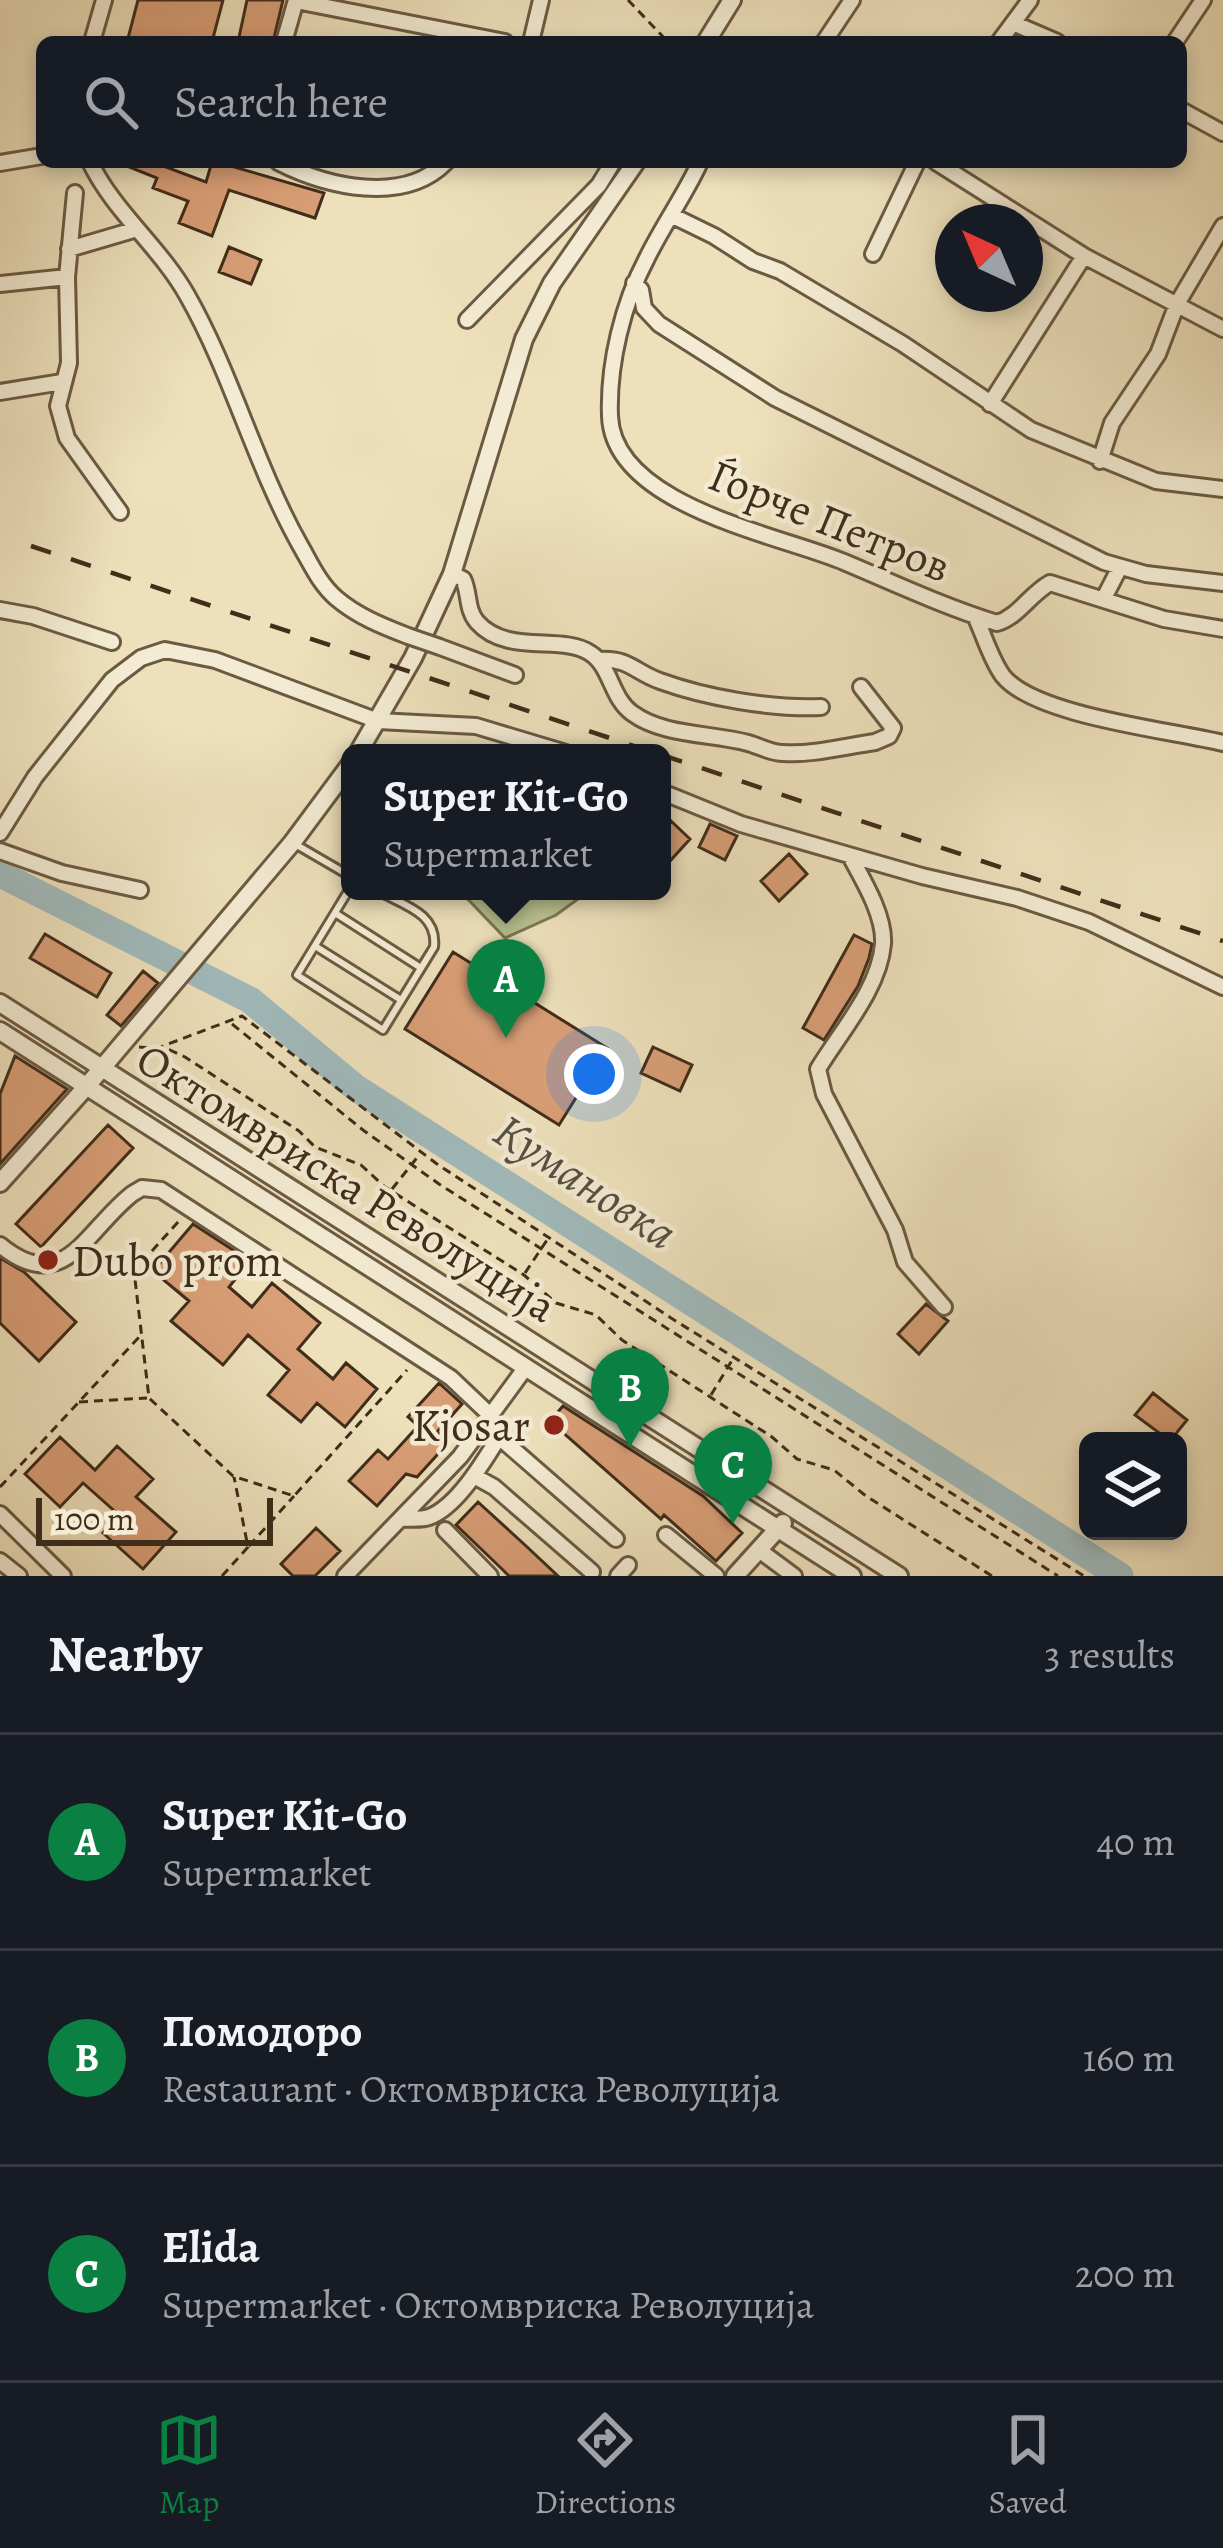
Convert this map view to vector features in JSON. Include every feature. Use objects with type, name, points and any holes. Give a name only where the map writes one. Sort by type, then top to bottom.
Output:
[{"type":"street","points":[[94,36],[104,0]]},
{"type":"street","points":[[532,36],[541,0]]},
{"type":"street","points":[[715,36],[732,0]]},
{"type":"street","points":[[828,36],[852,0]]},
{"type":"street","points":[[1003,36],[1030,0]]},
{"type":"street","points":[[1179,36],[1203,0]]},
{"type":"street","points":[[286,36],[296,1],[475,36]]},
{"type":"street","points":[[1012,23],[1043,36]]},
{"type":"street","points":[[1187,113],[1223,133]]},
{"type":"street","points":[[0,163],[36,157]]},
{"type":"street","points":[[95,168],[136,229],[177,276],[195,309],[278,506],[318,578],[333,596],[372,622],[515,675]]},
{"type":"street","points":[[296,168],[345,184],[410,186],[440,168]]},
{"type":"street","points":[[467,320],[545,243],[609,168]]},
{"type":"street","points":[[364,744],[452,574],[524,339],[552,283],[632,168]]},
{"type":"street","name":"Ѓорче Петров","points":[[697,168],[634,283],[617,351],[610,420],[619,452],[636,470],[696,511],[764,538],[840,560],[976,616],[1002,674],[1027,698],[1066,711],[1223,743]]},
{"type":"street","points":[[873,254],[914,168]]},
{"type":"street","points":[[945,168],[1084,256],[1223,329]]},
{"type":"street","points":[[75,194],[68,277],[69,363],[58,406],[61,424],[120,512]]},
{"type":"street","points":[[671,215],[903,344],[1031,430],[1156,481],[1223,489]]},
{"type":"street","points":[[1100,461],[1112,423],[1158,354],[1177,304],[1223,226]]},
{"type":"street","points":[[69,249],[136,229]]},
{"type":"street","points":[[990,404],[1084,256]]},
{"type":"street","points":[[0,284],[68,277]]},
{"type":"street","name":"Ѓорче Петров","points":[[634,283],[641,290],[644,308],[659,324],[775,398],[1035,530],[1120,566],[1223,584]]},
{"type":"street","points":[[0,392],[62,382]]},
{"type":"street","points":[[1103,598],[1120,566]]},
{"type":"street","points":[[452,574],[467,587],[468,605],[478,623],[496,635],[537,646],[574,646],[588,651],[598,660],[616,697],[649,722],[781,754],[890,736],[893,728],[861,686]]},
{"type":"street","points":[[976,616],[1008,620],[1036,590],[1050,583],[1164,619],[1223,629]]},
{"type":"street","points":[[0,610],[112,642]]},
{"type":"street","points":[[0,833],[35,777],[112,680],[141,658],[165,650],[215,660],[378,721],[476,727],[535,744]]},
{"type":"street","points":[[598,660],[621,659],[656,680],[781,708],[821,707]]},
{"type":"street","points":[[0,1183],[292,843],[341,777]]},
{"type":"street","points":[[671,796],[741,824],[1089,922],[1223,987]]},
{"type":"street","points":[[0,851],[62,873],[140,890]]},
{"type":"street","points":[[850,856],[867,888],[884,940],[874,979],[818,1069],[834,1116],[895,1230],[905,1262],[944,1307]]},
{"type":"street","name":"Октомвриска Револуција","points":[[0,1004],[899,1576]]},
{"type":"street","name":"Октомвриска Револуција","points":[[0,1031],[852,1576]]},
{"type":"street","points":[[0,1245],[21,1262],[57,1264],[74,1254],[116,1206],[142,1187],[161,1190],[451,1378],[490,1415],[499,1438],[616,1539]]},
{"type":"street","name":"Октомвриска Револуција","points":[[345,1576],[460,1457],[526,1367]]},
{"type":"street","points":[[400,1519],[429,1517],[474,1476],[499,1438]]},
{"type":"street","points":[[474,1476],[494,1487],[592,1572]]},
{"type":"street","points":[[735,1576],[794,1510]]},
{"type":"street","points":[[0,1514],[63,1576]]},
{"type":"street","points":[[446,1530],[490,1576]]},
{"type":"street","points":[[666,1535],[716,1576]]},
{"type":"street","points":[[759,1550],[794,1576]]},
{"type":"lane","points":[[292,843],[341,871]]},
{"type":"lane","points":[[343,900],[297,975],[383,1030],[434,947],[432,923],[393,900]]},
{"type":"lane","points":[[335,913],[421,968]]},
{"type":"lane","points":[[315,946],[401,1000]]},
{"type":"path","points":[[628,0],[662,36]]},
{"type":"path","points":[[155,1048],[242,1016],[421,1153],[734,1357],[1084,1576]]},
{"type":"path","points":[[230,1023],[411,1165],[1058,1576]]},
{"type":"path","points":[[120,1044],[185,1057],[299,1131],[315,1147],[352,1160],[524,1275],[548,1298],[568,1309],[596,1315],[622,1340],[772,1437],[797,1459],[834,1470],[866,1496],[992,1576]]},
{"type":"path","points":[[391,1190],[421,1153]]},
{"type":"path","points":[[191,1207],[134,1271],[149,1398],[233,1476],[294,1496]]},
{"type":"path","points":[[524,1275],[549,1237]]},
{"type":"path","points":[[0,1486],[141,1335]]},
{"type":"path","points":[[710,1396],[734,1357]]},
{"type":"path","points":[[222,1576],[419,1358]]},
{"type":"path","points":[[78,1402],[149,1398]]},
{"type":"path","points":[[233,1476],[248,1547]]},
{"type":"green space","points":[[469,900],[577,900],[556,915],[505,938]]},
{"type":"building","points":[[138,0],[223,0],[214,36],[129,36]]},
{"type":"building","points":[[247,0],[283,0],[274,36],[239,36]]},
{"type":"building","points":[[132,168],[168,168],[206,182],[210,168],[238,168],[324,193],[315,218],[229,190],[212,236],[179,223],[188,201],[153,188],[157,178]]},
{"type":"building","points":[[229,247],[261,260],[251,284],[219,272]]},
{"type":"building","points":[[671,821],[690,839],[671,860]]},
{"type":"building","points":[[710,824],[737,836],[725,860],[699,847]]},
{"type":"building","points":[[789,854],[807,874],[779,901],[761,881]]},
{"type":"building","points":[[45,934],[111,973],[97,997],[30,958]]},
{"type":"building","points":[[854,935],[872,944],[869,958],[858,986],[824,1040],[803,1028]]},
{"type":"building","points":[[453,952],[607,1048],[559,1125],[405,1029]]},
{"type":"building","points":[[143,971],[158,983],[121,1026],[107,1015]]},
{"type":"building","points":[[653,1047],[692,1065],[680,1091],[641,1073]]},
{"type":"building","points":[[15,1056],[67,1089],[0,1164],[0,1094]]},
{"type":"building","points":[[108,1125],[133,1148],[41,1247],[16,1224]]},
{"type":"building","points":[[193,1224],[250,1261],[229,1287],[252,1307],[272,1283],[320,1323],[298,1349],[333,1379],[346,1363],[377,1389],[345,1427],[317,1403],[301,1422],[268,1395],[289,1370],[248,1335],[223,1365],[171,1321],[189,1301],[153,1271]]},
{"type":"building","points":[[0,1258],[24,1272],[76,1322],[39,1361],[0,1323]]},
{"type":"building","points":[[926,1304],[948,1321],[919,1354],[898,1334]]},
{"type":"building","points":[[439,1383],[462,1404],[437,1432],[449,1442],[417,1477],[406,1474],[377,1506],[349,1481],[378,1450],[388,1459],[418,1426],[408,1417]]},
{"type":"building","points":[[1153,1393],[1187,1420],[1177,1432],[1158,1432],[1135,1415]]},
{"type":"building","points":[[563,1406],[703,1496],[742,1533],[716,1561],[550,1421]]},
{"type":"building","points":[[60,1437],[95,1470],[117,1446],[153,1479],[136,1497],[176,1532],[143,1569],[103,1533],[119,1515],[83,1483],[60,1507],[25,1474]]},
{"type":"building","points":[[478,1502],[558,1576],[509,1576],[456,1525]]},
{"type":"building","points":[[316,1528],[340,1551],[315,1576],[293,1576],[281,1564]]},
{"type":"waterway","name":"Кумановка","points":[[0,874],[250,1000],[356,1088],[1120,1576]]},
{"type":"railway","points":[[31,546],[628,744]]},
{"type":"railway","points":[[671,758],[1223,941]]},
{"type":"place","name":"Super Kit-Go","points":[[506,1038]]},
{"type":"place","name":"Dubo prom","points":[[48,1260]]},
{"type":"place","name":"Kjosar","points":[[554,1425]]},
{"type":"place","name":"Помодоро","points":[[630,1447]]},
{"type":"place","name":"Elida","points":[[733,1524]]}]
